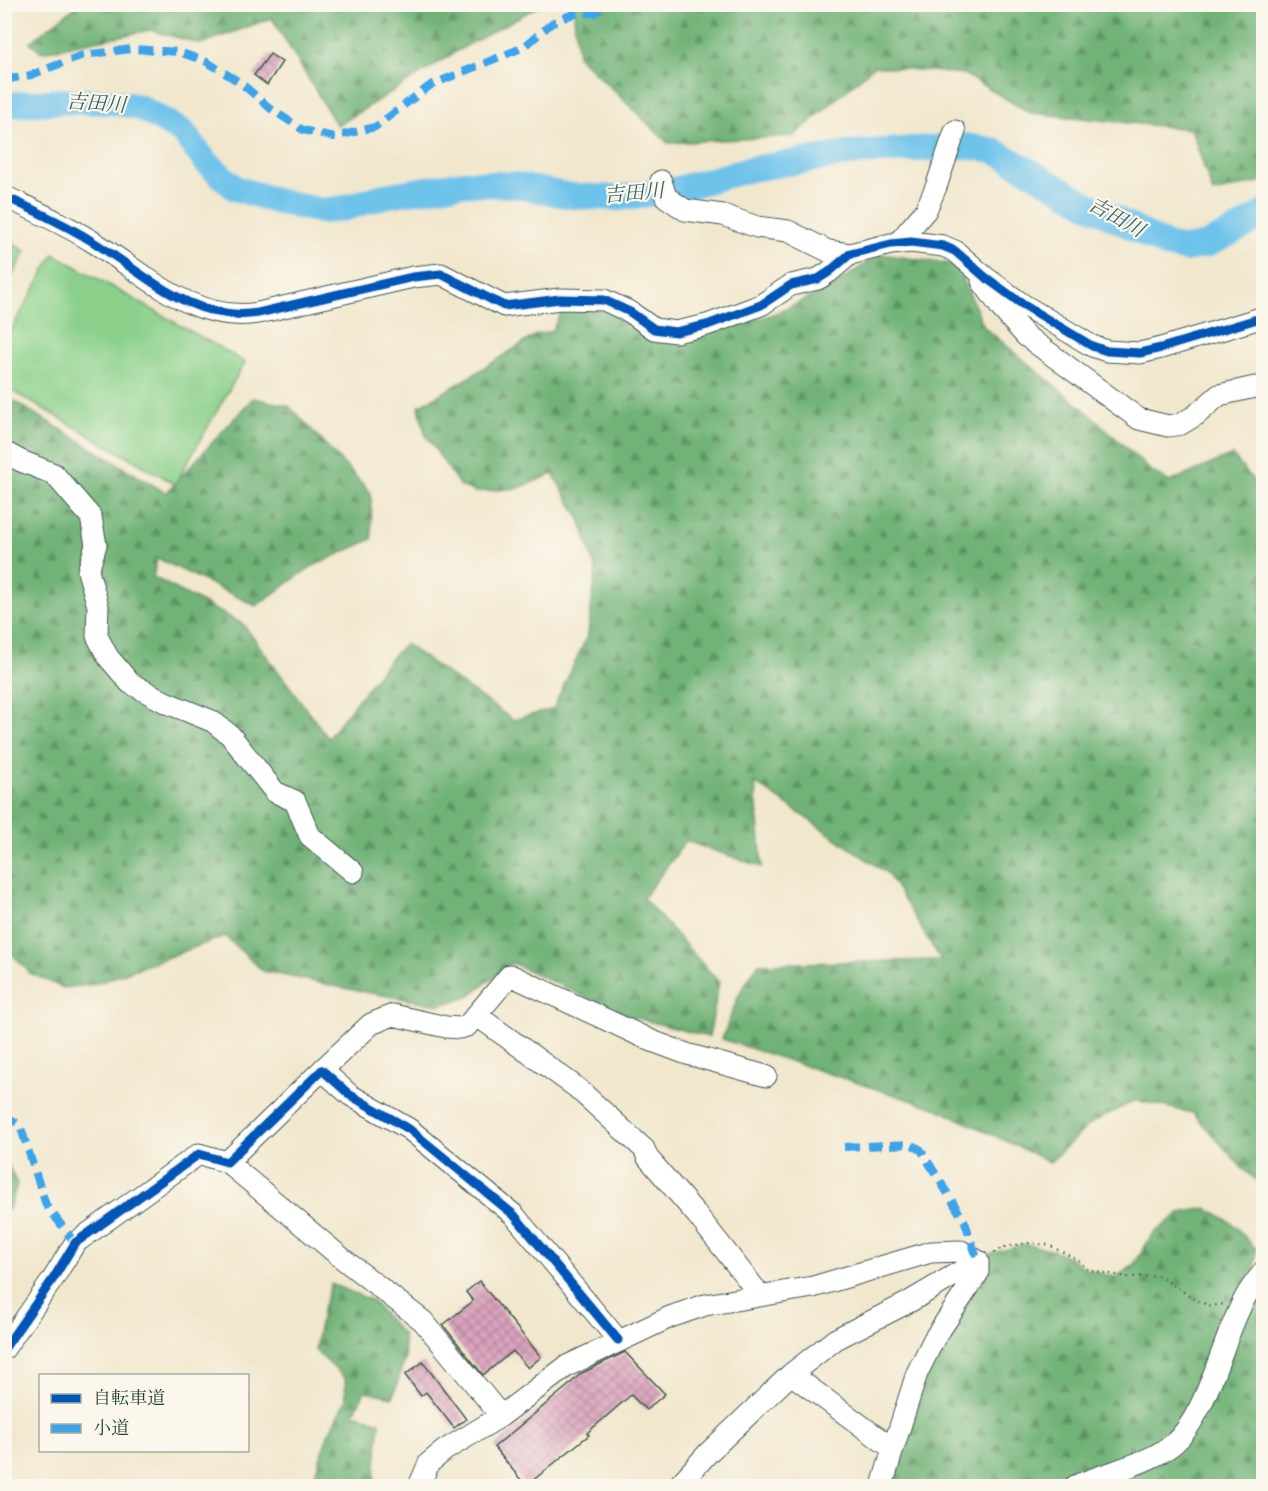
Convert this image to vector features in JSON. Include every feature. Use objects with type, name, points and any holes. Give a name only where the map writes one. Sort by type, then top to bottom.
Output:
[{"type":"street","points":[[898,243],[926,210],[955,131]]},
{"type":"street","points":[[661,181],[666,197],[685,210],[723,214],[757,227],[788,231],[828,251],[850,254],[911,242],[943,246],[955,251],[1022,304],[1092,346],[1107,351],[1140,353],[1263,317]]},
{"type":"street","points":[[4,196],[91,240],[160,287],[193,306],[236,314],[258,313],[413,277],[441,274],[504,306],[560,299],[604,300],[630,312],[654,329],[676,332],[707,325],[761,305],[791,285],[824,276],[850,254]]},
{"type":"street","points":[[975,268],[985,288],[1026,336],[1139,419],[1168,426],[1181,424],[1196,415],[1219,395],[1255,387],[1263,388]]},
{"type":"street","points":[[4,452],[54,474],[91,517],[96,545],[88,571],[98,606],[97,636],[108,657],[130,683],[165,702],[212,721],[230,735],[275,792],[295,801],[310,836],[353,872]]},
{"type":"street","points":[[227,1162],[371,1024],[393,1015],[460,1028],[467,1026],[510,975],[652,1041],[687,1054],[766,1076]]},
{"type":"street","points":[[476,1015],[576,1087],[644,1149],[648,1158],[697,1215],[760,1295]]},
{"type":"street","points":[[322,1070],[350,1095],[410,1129],[514,1215],[618,1340]]},
{"type":"street","points":[[4,1349],[75,1243],[199,1154],[227,1162],[343,1259],[423,1321],[501,1416]]},
{"type":"street","points":[[419,1486],[429,1463],[445,1450],[501,1416],[567,1366],[670,1317],[705,1305],[813,1287],[931,1252],[961,1251],[978,1261]]},
{"type":"street","points":[[678,1486],[791,1374],[836,1338],[909,1302],[978,1261]]},
{"type":"street","points":[[882,1486],[917,1373],[934,1339],[978,1273],[978,1261]]},
{"type":"street","points":[[1075,1486],[1125,1468],[1173,1444],[1196,1413],[1245,1297],[1263,1271]]},
{"type":"street","points":[[791,1374],[893,1449]]},
{"type":"path","points":[[978,1261],[1004,1247],[1028,1243],[1049,1245],[1078,1260],[1088,1270],[1128,1277],[1159,1276],[1196,1300],[1211,1306],[1232,1302]]},
{"type":"green space","points":[[75,4],[541,5],[457,51],[337,126],[272,18],[201,44],[150,30],[42,52],[30,42],[74,8]]},
{"type":"green space","points":[[573,5],[1263,5],[1263,181],[1213,193],[1191,129],[1030,113],[964,74],[874,66],[794,136],[668,143],[578,56]]},
{"type":"green space","points":[[5,239],[26,251],[5,289]]},
{"type":"green space","points":[[54,254],[245,362],[175,484],[5,387],[5,341]]},
{"type":"green space","points":[[880,254],[957,265],[984,327],[1093,417],[1151,471],[1170,482],[1232,455],[1263,492],[1263,1186],[1243,1169],[1193,1113],[1136,1100],[1091,1123],[1050,1162],[938,1109],[722,1039],[739,994],[758,964],[941,960],[888,874],[755,783],[762,867],[686,841],[643,898],[719,982],[709,1037],[625,1015],[512,963],[466,998],[439,1005],[263,971],[225,936],[95,984],[63,988],[30,973],[10,952],[4,955],[4,395],[166,493],[253,398],[289,406],[371,493],[372,539],[311,567],[256,606],[157,558],[153,577],[243,624],[328,738],[390,659],[405,644],[513,720],[553,709],[588,634],[596,570],[580,519],[553,474],[519,488],[475,492],[460,486],[425,434],[419,406],[536,335],[552,331],[562,311],[583,304],[683,339],[771,315],[825,291]]},
{"type":"green space","points":[[5,1158],[17,1184],[9,1209],[5,1213]]},
{"type":"green space","points":[[1207,1208],[1232,1223],[1256,1249],[1254,1277],[1227,1321],[1263,1292],[1263,1486],[889,1486],[942,1332],[986,1276],[990,1254],[1025,1244],[1055,1251],[1088,1270],[1116,1277],[1133,1266],[1152,1235],[1180,1213]]},
{"type":"green space","points":[[331,1284],[371,1300],[403,1335],[405,1358],[393,1397],[365,1391],[354,1413],[380,1422],[374,1486],[311,1486],[328,1435],[346,1399],[345,1378],[315,1350],[322,1312]]},
{"type":"building","points":[[270,54],[282,62],[267,85],[254,75]]},
{"type":"building","points":[[479,1281],[541,1357],[528,1368],[513,1351],[483,1375],[443,1325],[473,1301],[466,1292]]},
{"type":"building","points":[[625,1352],[665,1394],[646,1410],[631,1395],[587,1433],[589,1435],[526,1486],[494,1447],[580,1374]]},
{"type":"building","points":[[423,1362],[466,1419],[454,1428],[426,1392],[421,1396],[405,1375]]},
{"type":"waterway","name":"吉田川","points":[[4,105],[66,101],[113,102],[139,107],[183,132],[205,161],[235,188],[276,201],[322,211],[345,208],[384,196],[464,183],[514,185],[571,196],[617,198],[670,191],[751,169],[853,153],[965,146],[993,150],[1087,204],[1166,245],[1185,249],[1206,245],[1246,225],[1264,213]]},
{"type":"marked path","points":[[4,80],[31,75],[83,55],[132,49],[179,52],[207,62],[241,83],[271,109],[303,130],[334,137],[375,127],[431,85],[524,47],[552,23],[573,14],[595,13],[605,4]]},
{"type":"marked path","points":[[4,1115],[20,1125],[46,1205],[75,1243]]},
{"type":"marked path","points":[[844,1147],[911,1144],[921,1150],[965,1222],[978,1261]]},
{"type":"cycle path","points":[[4,196],[80,234],[149,280],[190,303],[211,311],[234,314],[258,313],[413,277],[441,274],[504,306],[560,299],[604,300],[630,312],[654,329],[676,332],[707,325],[761,305],[791,285],[818,279],[850,254],[891,244],[911,242],[943,246],[955,251],[1022,304],[1092,346],[1107,351],[1140,353],[1264,317]]},
{"type":"cycle path","points":[[4,1349],[75,1243],[199,1154],[227,1162],[322,1070],[350,1095],[409,1129],[514,1215],[618,1340]]}]
